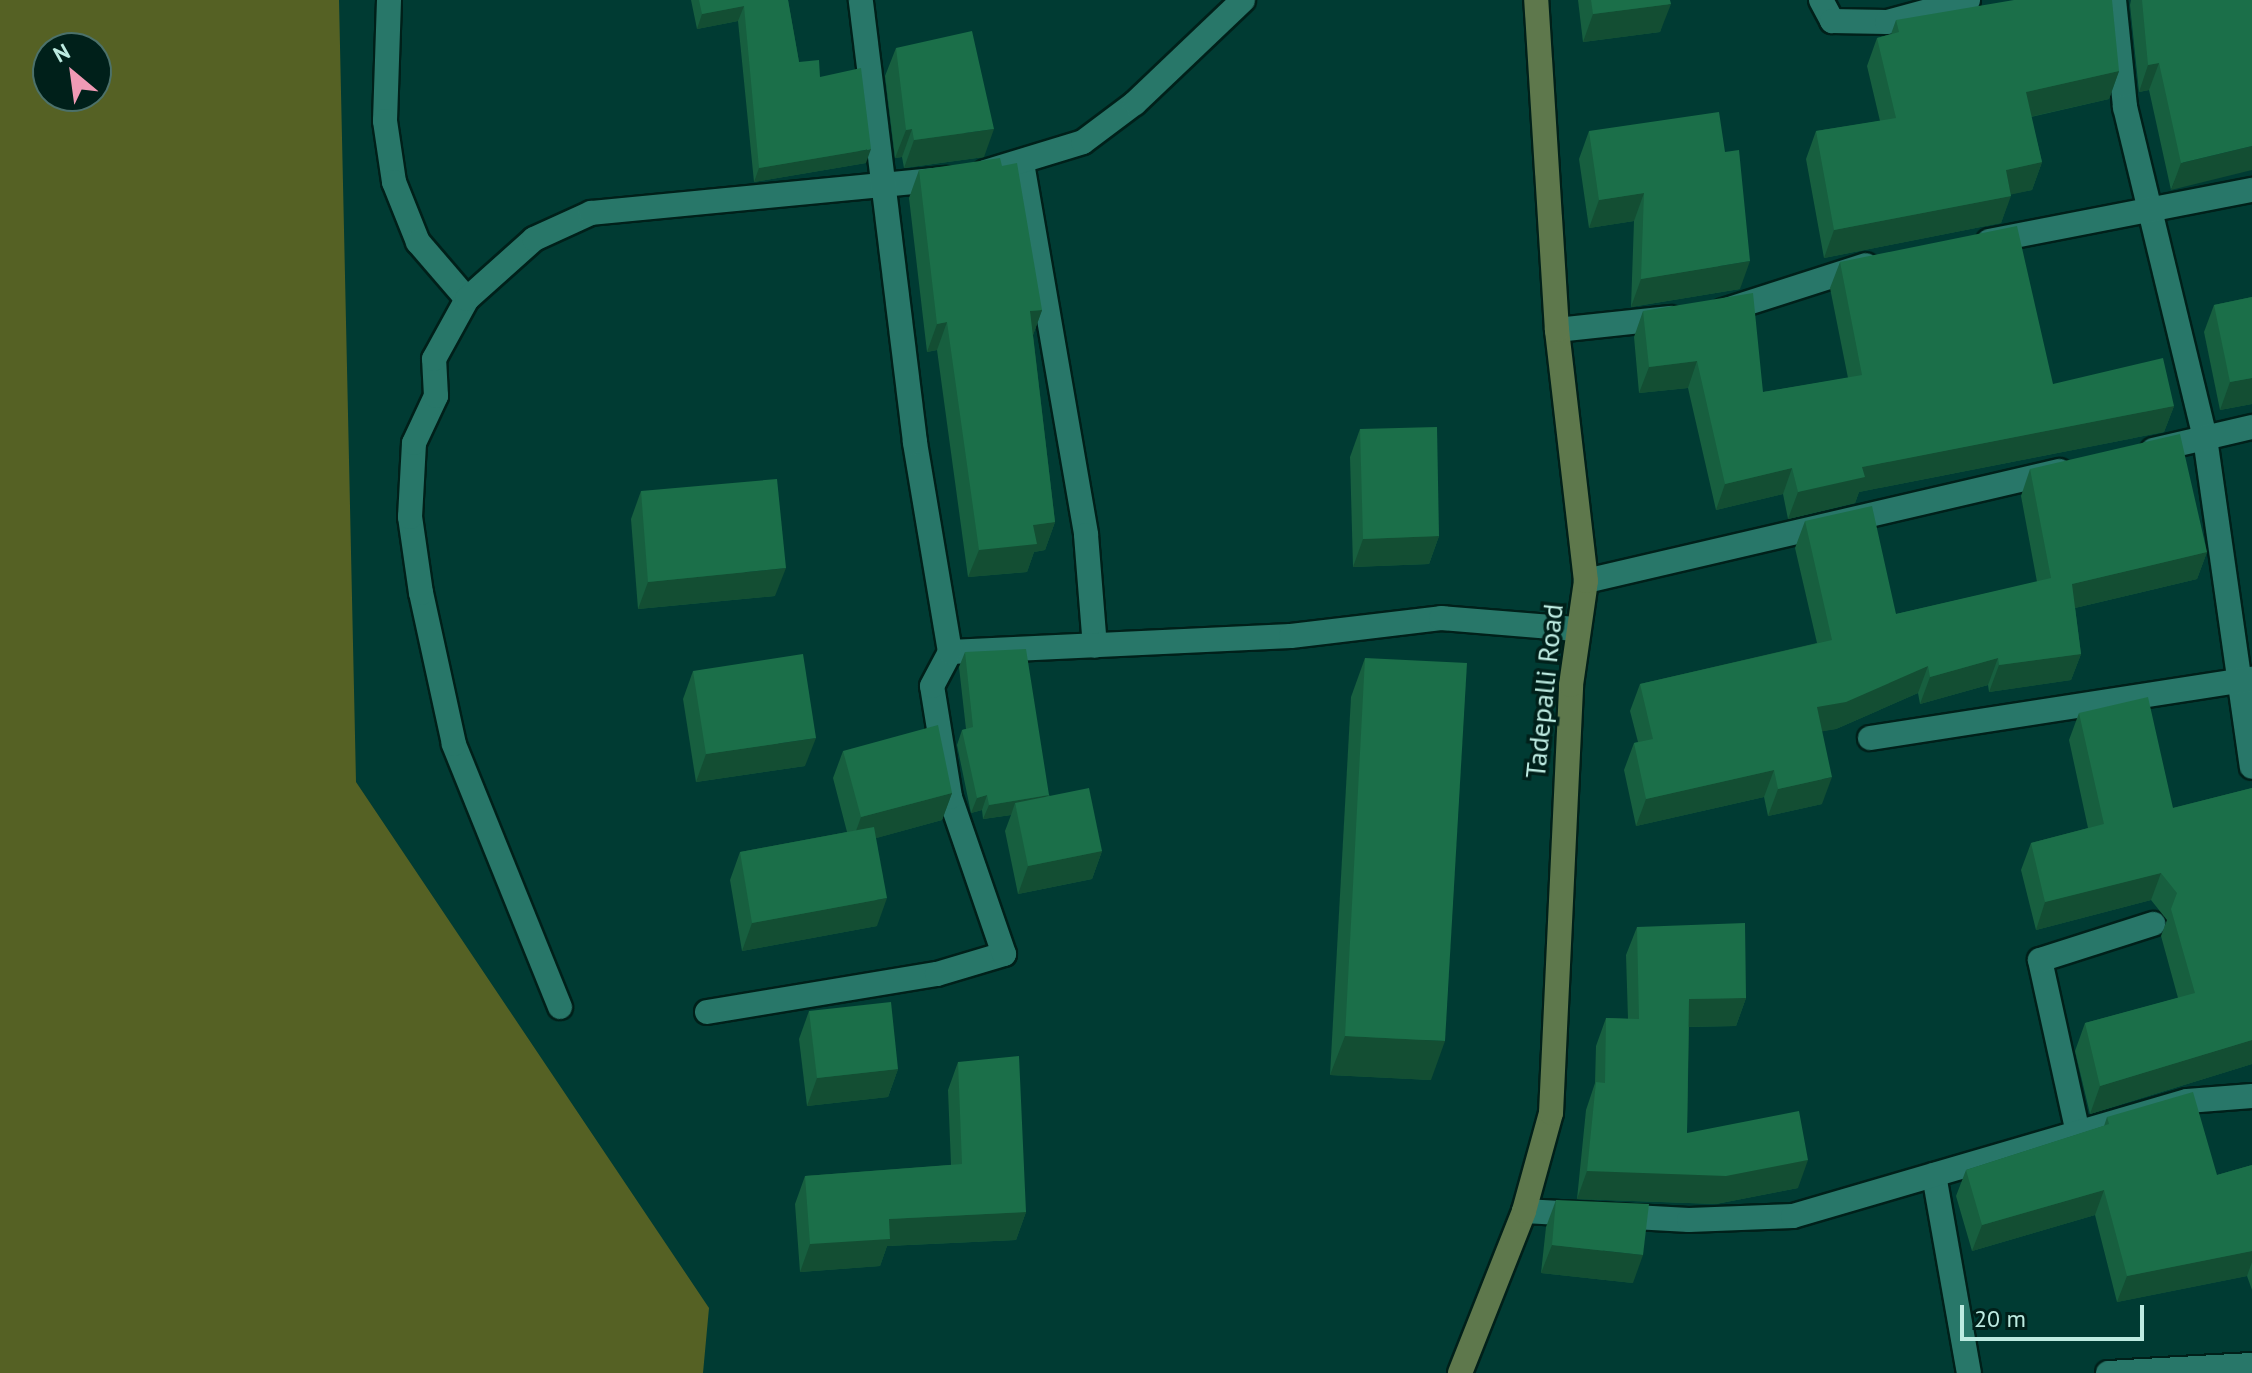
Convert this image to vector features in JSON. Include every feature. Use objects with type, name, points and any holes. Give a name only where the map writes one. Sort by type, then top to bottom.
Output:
[{"type":"street","points":[[389,0],[385,121],[394,182],[418,242],[467,299]]},
{"type":"street","points":[[707,1012],[937,974],[1004,954],[950,797],[932,686],[950,652],[915,442],[889,185],[861,0]]},
{"type":"street","points":[[560,1007],[454,744],[410,517],[414,443],[436,396],[434,359],[467,299],[534,239],[591,213],[889,185],[1022,163],[1083,142],[1114,119],[1243,0]]},
{"type":"street","name":"Tadepalli Road","points":[[1460,1373],[1524,1211],[1551,1113],[1576,629],[1586,581],[1557,330],[1536,0]]},
{"type":"street","points":[[1821,0],[1832,21],[1887,22],[1968,0]]},
{"type":"street","points":[[2114,0],[2125,107],[2153,208],[2205,438],[2244,681],[2252,767]]},
{"type":"street","points":[[1022,163],[1086,535],[1095,646]]},
{"type":"street","points":[[1969,245],[2252,190]]},
{"type":"street","points":[[1557,330],[1717,313],[1830,272],[1892,260]]},
{"type":"street","points":[[2128,456],[2252,427]]},
{"type":"street","points":[[1586,581],[2081,466]]},
{"type":"street","points":[[950,652],[1095,646],[1441,618],[1576,629]]},
{"type":"street","points":[[1870,738],[2244,681]]},
{"type":"street","points":[[2078,1133],[2040,960],[2153,924]]},
{"type":"street","points":[[1524,1211],[1689,1220],[1793,1216],[2187,1101],[2252,1096]]},
{"type":"street","points":[[1934,1175],[1969,1373]]},
{"type":"street","points":[[2108,1373],[2252,1365]]},
{"type":"green space","points":[[0,0],[339,0],[356,782],[709,1308],[703,1373],[0,1373]]},
{"type":"building","points":[[699,0],[788,0],[799,62],[819,60],[820,77],[861,68],[871,149],[759,168],[744,6],[702,14]]},
{"type":"building","points":[[1591,0],[1670,0],[1671,4],[1593,14]]},
{"type":"building","points":[[2014,0],[2112,0],[2119,71],[2026,92],[2042,162],[2006,170],[2011,196],[1834,230],[1816,131],[1896,118],[1877,38],[1899,32],[1896,20]]},
{"type":"building","points":[[2142,0],[2252,0],[2252,146],[2181,163],[2159,63],[2148,65]]},
{"type":"building","points":[[972,31],[994,129],[914,140],[912,129],[906,130],[896,48]]},
{"type":"building","points":[[1719,112],[1725,152],[1739,150],[1750,261],[1641,279],[1644,193],[1599,200],[1589,131]]},
{"type":"building","points":[[1000,158],[1002,166],[1017,163],[1042,310],[1030,311],[1055,522],[1033,525],[1037,544],[979,550],[947,322],[937,324],[919,170]]},
{"type":"building","points":[[2017,226],[2053,384],[2163,358],[2174,406],[1862,467],[1865,477],[1798,492],[1792,468],[1725,484],[1697,361],[1649,367],[1643,311],[1753,293],[1763,392],[1862,375],[1840,262]]},
{"type":"building","points":[[2252,297],[2252,378],[2230,382],[2214,305]]},
{"type":"building","points":[[1437,427],[1439,536],[1363,539],[1360,429]]},
{"type":"building","points":[[2180,434],[2207,552],[2072,584],[2081,654],[1999,665],[1998,658],[1930,677],[1928,666],[1846,702],[1817,707],[1832,777],[1778,789],[1774,770],[1646,799],[1634,743],[1653,739],[1640,684],[1832,640],[1805,521],[1872,506],[1896,614],[2051,578],[2030,469]]},
{"type":"building","points":[[777,479],[786,568],[648,582],[641,491]]},
{"type":"building","points":[[1026,649],[1049,795],[989,805],[987,795],[977,798],[962,730],[973,727],[965,652]]},
{"type":"building","points":[[803,654],[816,738],[706,754],[693,671]]},
{"type":"building","points":[[1365,658],[1467,663],[1445,1041],[1345,1036]]},
{"type":"building","points":[[2148,697],[2173,808],[2252,788],[2252,1040],[2100,1086],[2085,1023],[2195,993],[2171,909],[2177,893],[2161,873],[2045,902],[2031,843],[2104,824],[2079,713]]},
{"type":"building","points":[[938,725],[952,793],[861,817],[843,751]]},
{"type":"building","points":[[1089,788],[1102,851],[1028,866],[1015,803]]},
{"type":"building","points":[[874,827],[887,898],[752,923],[740,852]]},
{"type":"building","points":[[1745,923],[1746,998],[1689,999],[1687,1133],[1799,1111],[1808,1160],[1726,1176],[1587,1171],[1596,1082],[1605,1083],[1606,1018],[1639,1019],[1637,927]]},
{"type":"building","points":[[891,1002],[898,1069],[817,1078],[809,1011]]},
{"type":"building","points":[[1019,1056],[1026,1212],[889,1219],[890,1239],[810,1244],[805,1176],[962,1164],[958,1062]]},
{"type":"building","points":[[2193,1092],[2217,1175],[2252,1165],[2252,1251],[2127,1276],[2104,1190],[1982,1225],[1966,1170],[2109,1124],[2107,1117]]},
{"type":"building","points":[[1556,1200],[1649,1204],[1643,1255],[1552,1245]]}]
